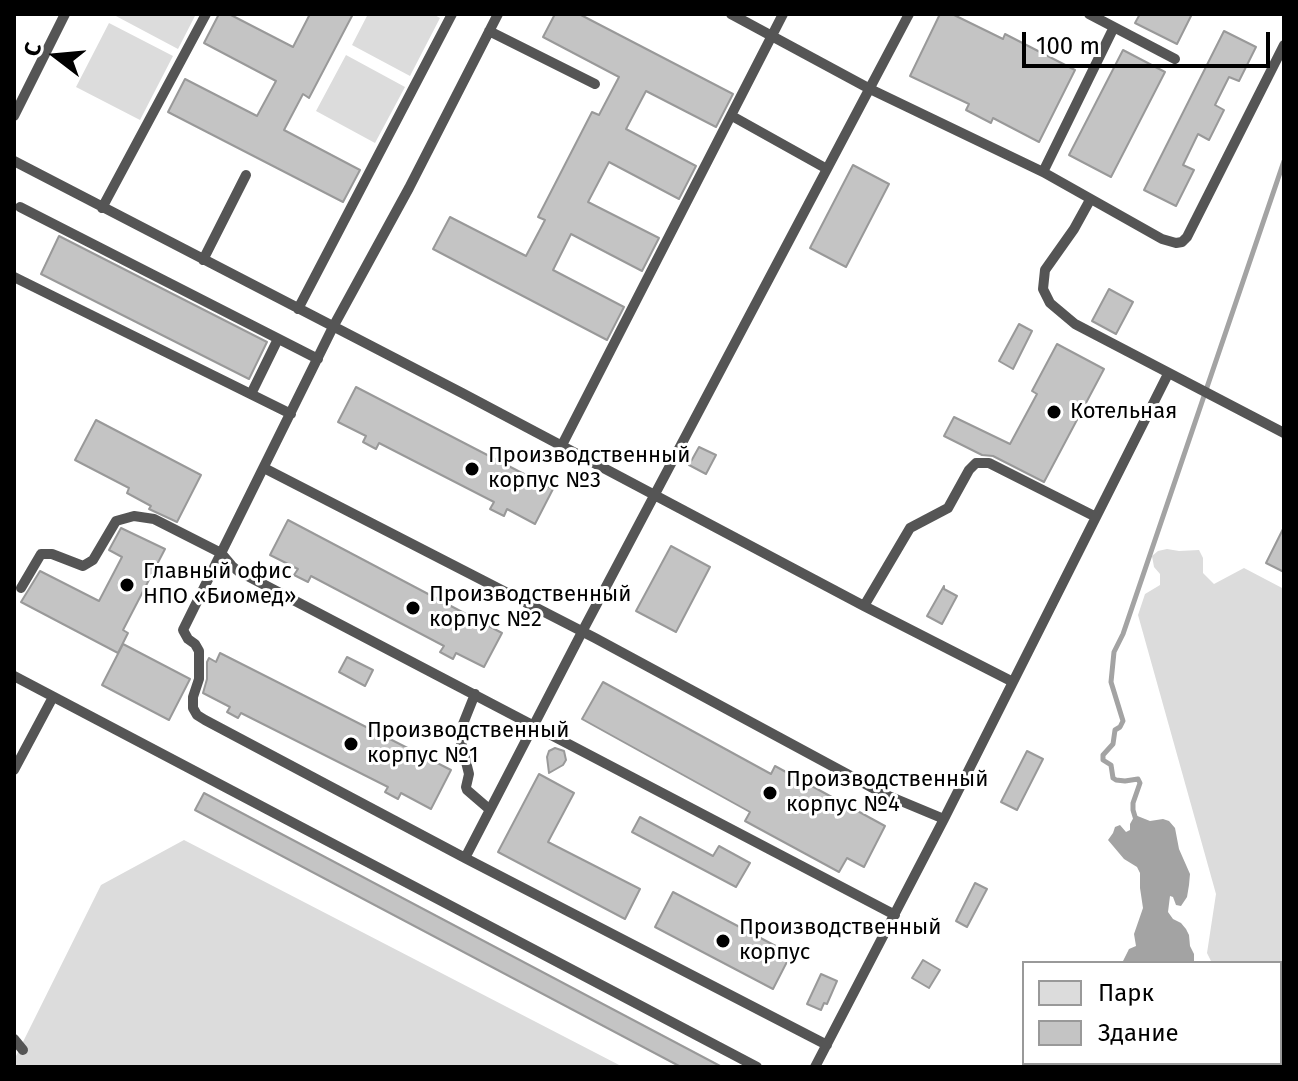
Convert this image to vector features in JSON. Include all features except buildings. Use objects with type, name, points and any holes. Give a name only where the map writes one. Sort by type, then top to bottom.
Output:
[{"type":"lane","points":[[14,116],[65,14]]},
{"type":"lane","points":[[102,208],[206,14]]},
{"type":"lane","points":[[298,309],[452,14]]},
{"type":"lane","points":[[498,14],[409,188],[333,327],[183,630],[199,651],[199,679],[192,703],[197,715],[827,1045]]},
{"type":"lane","points":[[731,14],[870,89],[1043,172],[1162,239],[1176,243],[1182,242],[1190,231],[1284,45]]},
{"type":"lane","points":[[562,445],[783,14]]},
{"type":"lane","points":[[465,858],[909,14]]},
{"type":"lane","points":[[1089,14],[1175,59]]},
{"type":"lane","points":[[1043,172],[1114,27]]},
{"type":"lane","points":[[489,31],[595,84]]},
{"type":"lane","points":[[732,116],[827,169]]},
{"type":"lane","points":[[14,161],[1013,682]]},
{"type":"lane","points":[[203,260],[246,175]]},
{"type":"lane","points":[[1090,200],[1045,270],[1045,296],[1056,310],[1075,324],[1284,433]]},
{"type":"lane","points":[[20,207],[318,359]]},
{"type":"lane","points":[[14,277],[291,414]]},
{"type":"lane","points":[[251,394],[278,339]]},
{"type":"lane","points":[[815,1067],[1168,374]]},
{"type":"lane","points":[[864,606],[910,528],[948,508],[976,463],[989,463],[1096,517]]},
{"type":"lane","points":[[264,468],[582,632],[884,794],[944,819]]},
{"type":"lane","points":[[21,588],[41,554],[52,554],[83,566],[98,553],[116,521],[140,516],[154,519],[221,553],[238,571],[895,915]]},
{"type":"lane","points":[[14,676],[757,1067]]},
{"type":"lane","points":[[475,694],[459,734],[469,774],[467,790],[489,809]]},
{"type":"lane","points":[[14,770],[53,697]]},
{"type":"lane","points":[[14,1039],[23,1050]]},
{"type":"green space","points":[[115,14],[196,14],[178,49]]},
{"type":"green space","points":[[368,14],[433,14],[440,18],[410,76],[352,45]]},
{"type":"green space","points":[[109,23],[173,56],[140,120],[76,87]]},
{"type":"green space","points":[[346,55],[405,87],[375,143],[316,111]]},
{"type":"green space","points":[[1199,550],[1203,558],[1203,573],[1214,584],[1244,568],[1284,589],[1284,1067],[1258,1067],[1282,1065],[1282,961],[1211,961],[1207,953],[1216,894],[1138,615],[1145,594],[1160,585],[1160,574],[1154,567],[1152,556],[1158,551]]},
{"type":"green space","points":[[184,840],[623,1067],[14,1067],[14,1060],[101,885]]},
{"type":"shaded area","points":[[1135,815],[1150,821],[1163,819],[1175,828],[1179,849],[1190,874],[1187,897],[1181,906],[1176,905],[1170,896],[1168,912],[1186,929],[1194,961],[1123,961],[1129,949],[1136,946],[1134,934],[1143,908],[1140,873],[1108,840],[1115,827],[1120,825],[1126,832],[1130,830]]},
{"type":"waterway","points":[[1136,820],[1133,803],[1140,783],[1138,779],[1116,780],[1111,765],[1103,760],[1103,755],[1113,744],[1115,730],[1123,721],[1111,682],[1114,652],[1123,634],[1284,161]]},
{"type":"place","name":"Котельная","points":[[1054,412]]},
{"type":"place","name":"Производственный корпус №3","points":[[472,469]]},
{"type":"place","name":"Главный офис НПО «Биомед»","points":[[127,585]]},
{"type":"place","name":"Производственный корпус №2","points":[[413,608]]},
{"type":"place","name":"Производственный корпус №1","points":[[351,744]]},
{"type":"place","name":"Производственный корпус №4","points":[[770,793]]},
{"type":"place","name":"Производственный корпус","points":[[723,941]]}]
